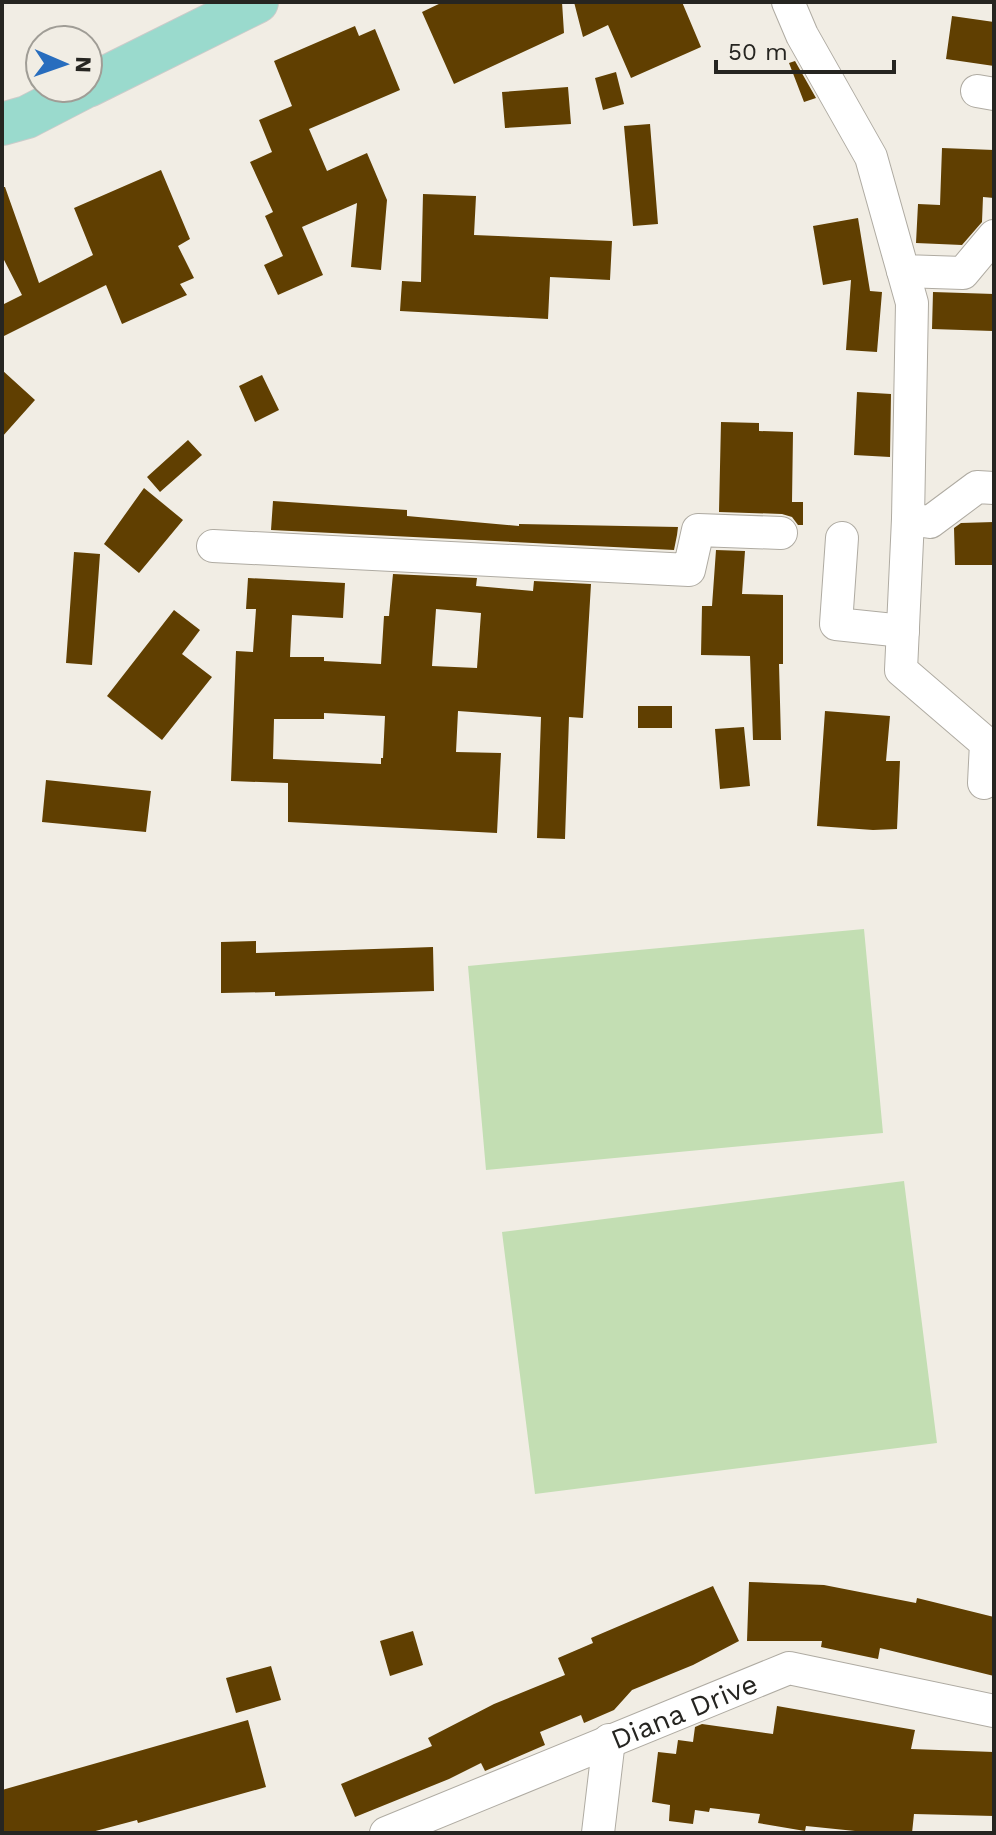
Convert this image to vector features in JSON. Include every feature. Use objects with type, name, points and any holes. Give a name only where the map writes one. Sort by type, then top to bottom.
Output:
[{"type":"main road","points":[[104,78],[257,2]]},
{"type":"main road","points":[[10,127],[54,104]]},
{"type":"street","points":[[788,2],[802,35],[871,157],[912,303],[908,519],[901,670],[986,743],[984,783]]},
{"type":"street","points":[[903,271],[963,273],[994,236]]},
{"type":"street","points":[[908,519],[930,522],[977,487],[994,488]]},
{"type":"street","points":[[213,546],[689,570],[698,530],[781,533]]},
{"type":"street","points":[[842,538],[836,624],[903,631]]},
{"type":"street","name":"Diana Drive","points":[[386,1833],[789,1668],[994,1711]]},
{"type":"street","points":[[598,1833],[609,1740]]},
{"type":"green space","points":[[864,929],[883,1133],[486,1170],[468,966]]},
{"type":"green space","points":[[904,1181],[937,1443],[535,1494],[502,1232]]},
{"type":"building","points":[[443,2],[562,2],[564,33],[454,84],[422,12]]},
{"type":"building","points":[[574,2],[682,2],[701,47],[631,78],[608,25],[583,37]]},
{"type":"building","points":[[952,16],[994,22],[994,66],[946,59]]},
{"type":"building","points":[[355,26],[359,36],[375,29],[400,90],[309,129],[327,171],[367,153],[387,200],[381,270],[351,267],[357,203],[302,227],[323,275],[278,295],[264,265],[283,256],[265,216],[273,212],[250,162],[272,152],[259,120],[292,106],[274,61]]},
{"type":"building","points":[[795,61],[816,98],[804,102],[789,63]]},
{"type":"building","points":[[616,72],[624,104],[603,110],[595,78]]},
{"type":"building","points":[[568,87],[571,124],[505,128],[502,92]]},
{"type":"building","points":[[650,124],[658,224],[633,226],[624,126]]},
{"type":"building","points":[[942,148],[994,150],[994,198],[983,197],[982,222],[962,245],[916,243],[918,204],[940,205]]},
{"type":"building","points":[[161,170],[190,239],[178,246],[194,278],[180,284],[187,295],[122,324],[106,285],[2,337],[2,305],[22,295],[2,256],[2,187],[5,187],[39,283],[93,255],[74,208]]},
{"type":"building","points":[[423,194],[476,196],[474,235],[612,241],[610,280],[550,277],[548,319],[400,311],[402,281],[421,282]]},
{"type":"building","points":[[858,218],[870,291],[882,292],[877,352],[846,350],[851,280],[823,285],[813,226]]},
{"type":"building","points":[[933,292],[994,294],[993,331],[932,329]]},
{"type":"building","points":[[2,370],[35,400],[2,437]]},
{"type":"building","points":[[262,375],[279,410],[255,422],[239,386]]},
{"type":"building","points":[[857,392],[891,394],[890,457],[854,455]]},
{"type":"building","points":[[721,422],[759,423],[759,431],[793,432],[792,502],[803,502],[803,525],[782,514],[719,512]]},
{"type":"building","points":[[188,440],[202,455],[160,492],[147,477]]},
{"type":"building","points":[[144,488],[183,520],[139,573],[104,544]]},
{"type":"building","points":[[273,501],[407,510],[407,516],[519,526],[678,527],[674,550],[271,530]]},
{"type":"building","points":[[994,522],[994,565],[955,565],[954,528],[961,523]]},
{"type":"building","points":[[716,550],[745,551],[742,594],[783,595],[783,664],[779,664],[781,740],[753,740],[750,656],[701,655],[702,606],[712,606]]},
{"type":"building","points":[[74,552],[100,554],[92,665],[66,663]]},
{"type":"building","points":[[393,574],[477,578],[476,586],[533,591],[534,581],[591,584],[583,718],[569,717],[565,839],[537,838],[541,717],[458,711],[456,752],[501,753],[497,833],[288,822],[288,783],[231,781],[236,651],[253,652],[256,609],[246,609],[248,578],[345,583],[343,618],[292,615],[290,657],[324,657],[324,661],[381,664],[384,616],[389,616]],"holes":[[[436,609],[481,613],[477,668],[432,666]],[[324,713],[385,716],[381,764],[273,759],[274,719],[324,719]]]},
{"type":"building","points":[[174,610],[200,630],[182,654],[212,677],[162,740],[107,696]]},
{"type":"building","points":[[638,706],[672,706],[672,728],[638,728]]},
{"type":"building","points":[[825,711],[890,716],[886,761],[900,761],[897,829],[817,826]]},
{"type":"building","points":[[744,727],[750,786],[720,789],[715,729]]},
{"type":"building","points":[[46,780],[151,791],[146,832],[42,822]]},
{"type":"building","points":[[256,941],[256,953],[433,947],[434,991],[275,996],[275,992],[221,993],[221,942]]},
{"type":"building","points":[[749,1582],[824,1585],[916,1603],[917,1598],[994,1617],[994,1676],[880,1648],[878,1659],[821,1647],[822,1641],[747,1641]]},
{"type":"building","points":[[713,1586],[739,1641],[693,1665],[632,1690],[614,1710],[584,1723],[581,1715],[540,1732],[545,1745],[485,1771],[481,1763],[355,1817],[341,1784],[432,1746],[428,1738],[494,1704],[565,1675],[558,1658],[593,1643],[591,1638]]},
{"type":"building","points":[[413,1631],[423,1665],[390,1676],[380,1641]]},
{"type":"building","points":[[271,1666],[281,1700],[236,1713],[226,1678]]},
{"type":"building","points":[[777,1706],[915,1730],[911,1749],[994,1752],[994,1816],[914,1814],[912,1833],[855,1833],[806,1826],[805,1831],[758,1823],[760,1814],[710,1808],[709,1812],[695,1810],[693,1824],[669,1821],[670,1805],[652,1802],[658,1752],[676,1754],[678,1740],[693,1742],[695,1727],[702,1724],[773,1734]]},
{"type":"building","points":[[248,1720],[266,1787],[138,1823],[137,1820],[88,1833],[2,1833],[2,1790]]}]
